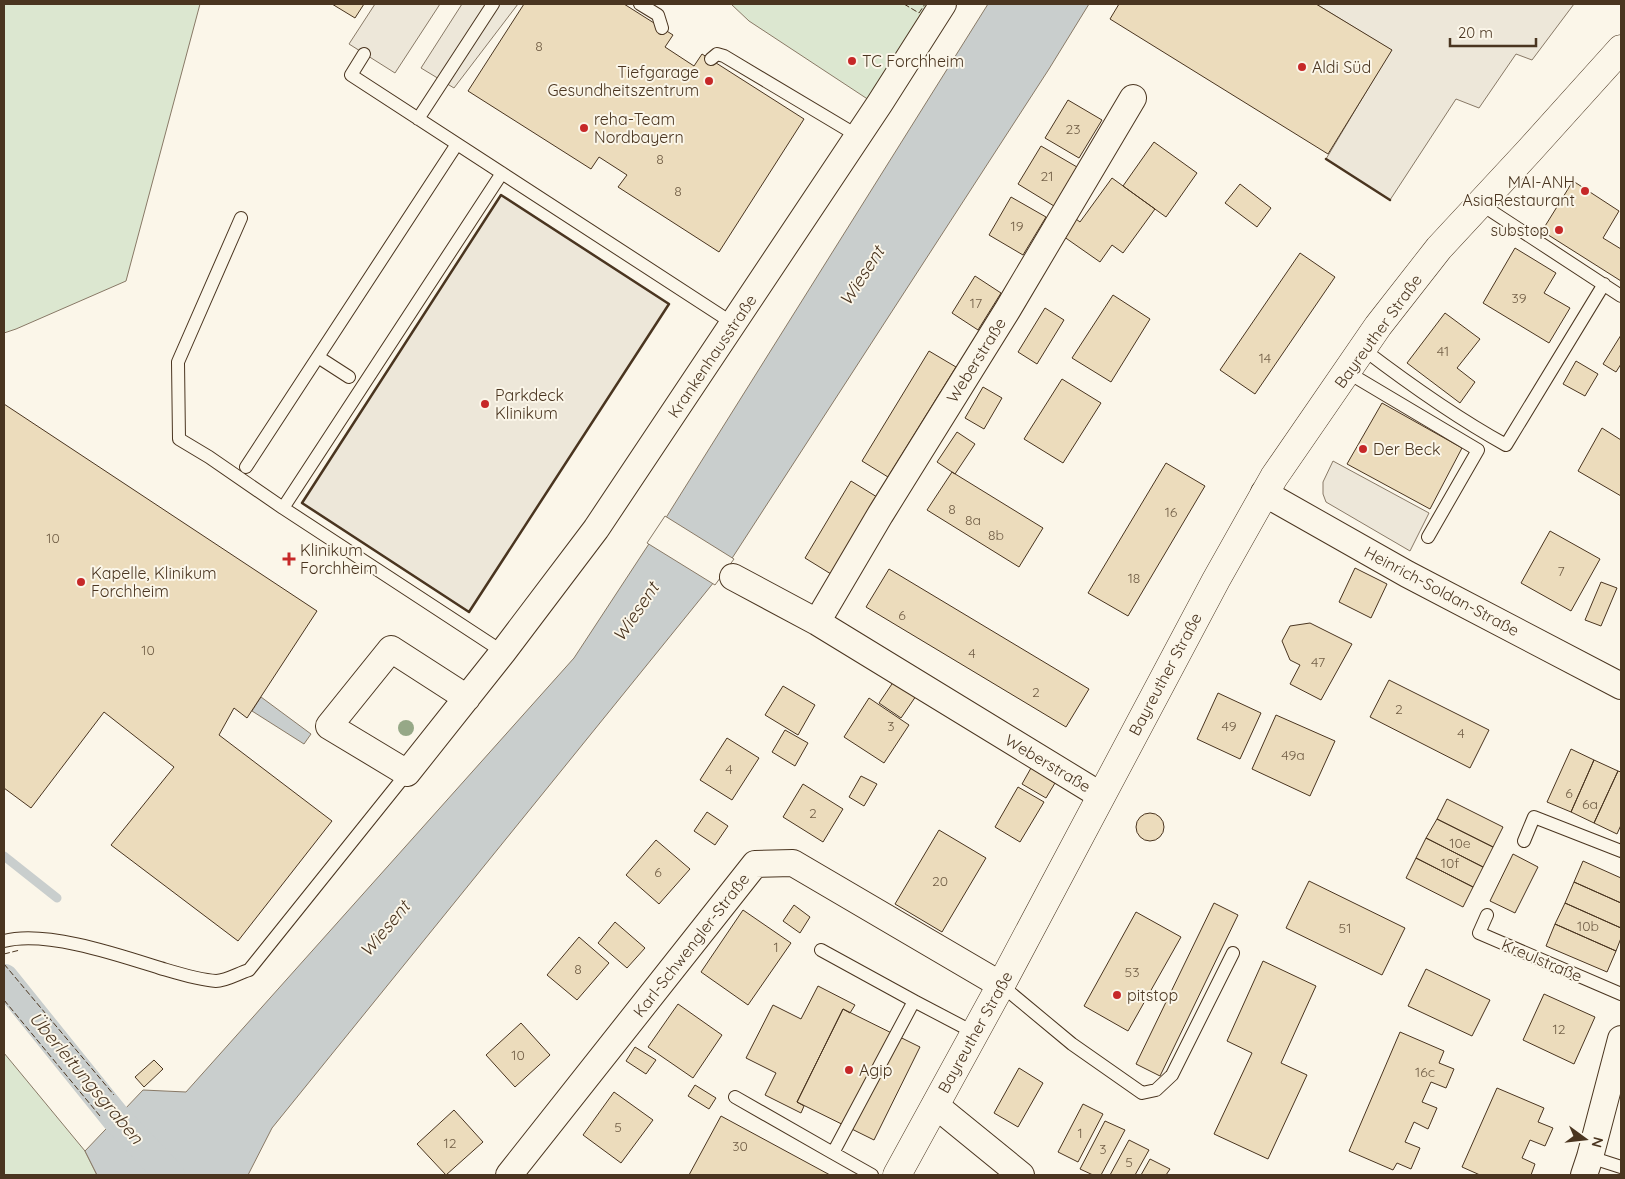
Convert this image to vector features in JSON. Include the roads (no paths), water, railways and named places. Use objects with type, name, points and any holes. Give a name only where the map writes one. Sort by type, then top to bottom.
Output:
[{"type":"main road","name":"Bayreuther Straße","points":[[897,1175],[1002,986],[1100,795],[1264,494],[1378,326],[1438,248],[1530,151],[1621,49]]},
{"type":"street","name":"Krankenhausstraße","points":[[407,773],[503,652],[596,529],[734,324],[944,4]]},
{"type":"street","name":"Weberstraße","points":[[817,622],[880,515],[1008,309],[1133,98]]},
{"type":"street","name":"Heinrich-Soldan-Straße","points":[[1264,494],[1407,574],[1621,686]]},
{"type":"street","name":"Weberstraße","points":[[733,577],[817,622],[1100,795]]},
{"type":"street","points":[[407,773],[329,726],[391,649],[466,698]]},
{"type":"street","name":"Karl-Schwengler-Straße","points":[[509,1175],[755,864],[793,863],[1002,986]]},
{"type":"street","points":[[1587,1166],[1621,1040]]},
{"type":"street","points":[[935,1105],[1021,1175]]},
{"type":"lane","points":[[418,119],[493,4]]},
{"type":"lane","points":[[640,4],[658,15],[662,28]]},
{"type":"lane","points":[[364,54],[351,75],[734,324]]},
{"type":"lane","points":[[710,59],[717,54],[724,56],[858,136]]},
{"type":"lane","points":[[246,467],[457,144]]},
{"type":"lane","points":[[283,508],[502,173]]},
{"type":"lane","points":[[1479,204],[1621,296]]},
{"type":"lane","points":[[241,218],[178,362],[179,439],[503,652]]},
{"type":"lane","points":[[1363,349],[1418,391],[1506,446],[1604,284]]},
{"type":"lane","points":[[318,357],[349,377]]},
{"type":"lane","points":[[1347,372],[1478,450],[1428,537]]},
{"type":"lane","points":[[8,940],[54,940],[129,958],[183,974],[218,981],[249,970],[407,773]]},
{"type":"lane","points":[[1524,841],[1534,817],[1621,851]]},
{"type":"lane","name":"Kreulstraße","points":[[1486,916],[1479,933],[1621,994]]},
{"type":"lane","points":[[821,950],[975,1033]]},
{"type":"lane","points":[[1002,986],[1072,1044],[1142,1093],[1156,1090],[1172,1075],[1233,953]]},
{"type":"lane","points":[[833,1153],[914,1001]]},
{"type":"lane","points":[[734,1097],[872,1175]]},
{"type":"lane","points":[[1587,1166],[1621,1167]]},
{"type":"water","name":"Wiesent","points":[[988,4],[1089,4],[1049,69],[727,566],[272,1128],[248,1175],[97,1175],[85,1151],[143,1090],[186,1092],[574,658],[662,524]]},
{"type":"water","points":[[261,697],[311,734],[304,744],[252,711]]},
{"type":"waterway","points":[[4,856],[57,898]]},
{"type":"waterway","name":"Überleitungsgraben","points":[[4,979],[116,1118],[170,1175]]},
{"type":"place","name":"TC Forchheim","points":[[852,61]]},
{"type":"place","name":"Aldi Süd","points":[[1302,67]]},
{"type":"place","name":"Tiefgarage Gesundheitszentrum","points":[[709,81]]},
{"type":"place","name":"reha-Team Nordbayern","points":[[584,128]]},
{"type":"place","name":"MAI-ANH AsiaRestaurant","points":[[1585,191]]},
{"type":"place","name":"substop","points":[[1559,230]]},
{"type":"place","name":"Parkdeck Klinikum","points":[[485,404]]},
{"type":"place","name":"Der Beck","points":[[1363,449]]},
{"type":"place","name":"Klinikum Forchheim","points":[[289,559]]},
{"type":"place","name":"Kapelle, Klinikum Forchheim","points":[[81,582]]},
{"type":"place","name":"pitstop","points":[[1117,995]]},
{"type":"place","name":"Agip","points":[[849,1070]]}]
